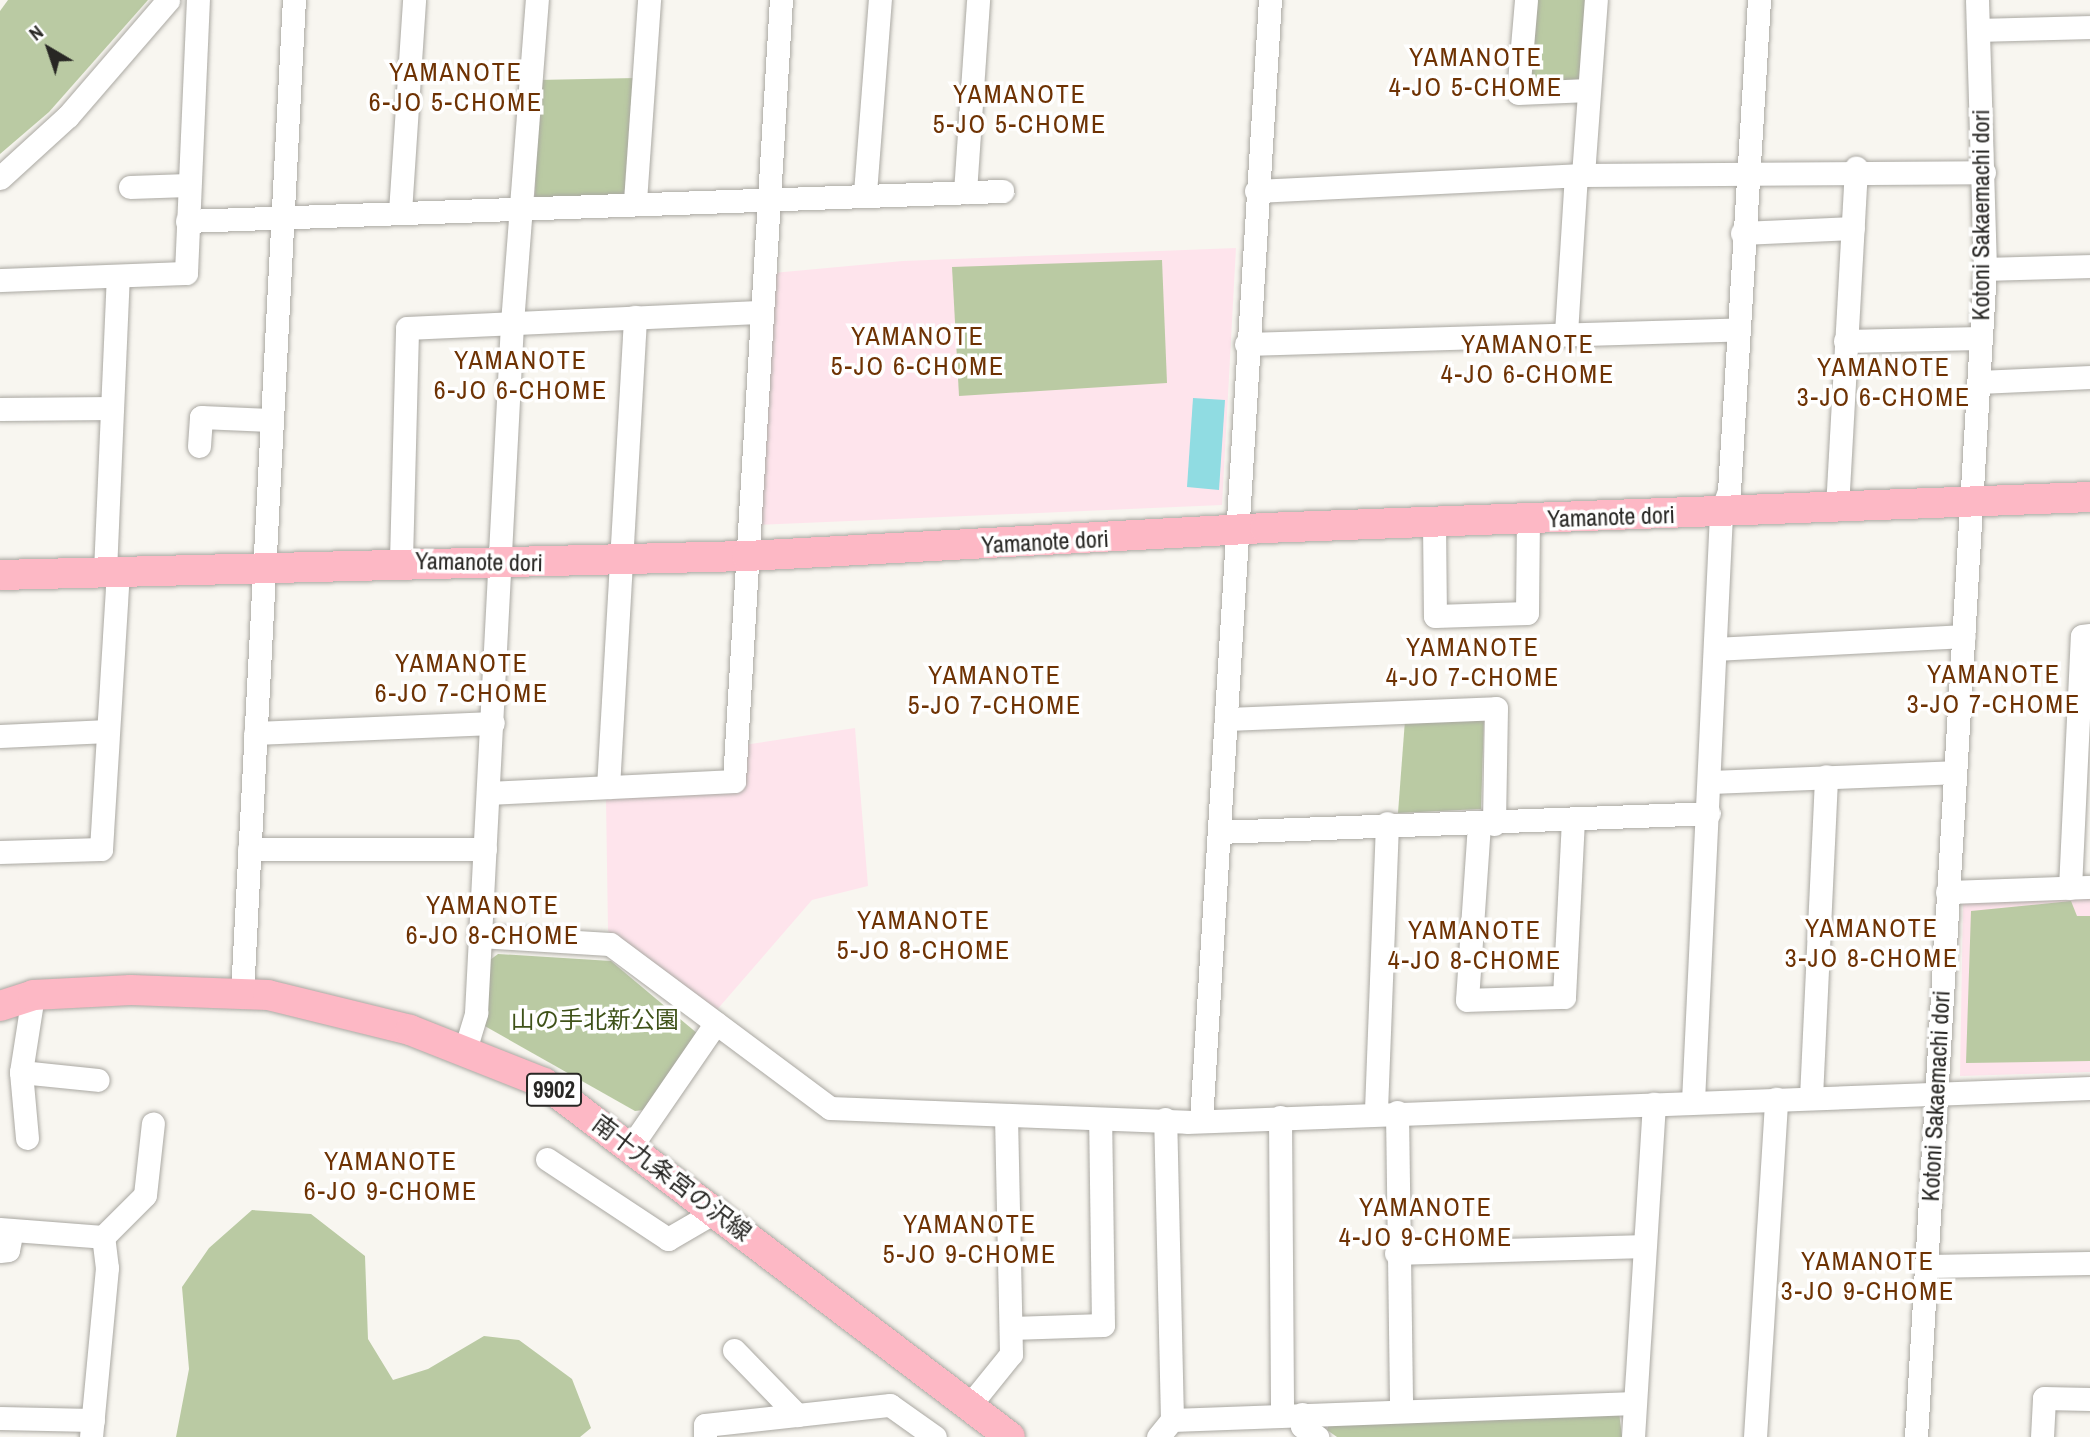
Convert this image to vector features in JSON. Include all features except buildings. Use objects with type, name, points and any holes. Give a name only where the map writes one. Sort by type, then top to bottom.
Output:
[{"type":"main road","name":"Yamanote dori","points":[[0,575],[401,561],[504,565],[747,556],[1434,523],[2090,497]]},
{"type":"main road","name":"南十九条宮の沢線","points":[[0,1006],[33,995],[242,994],[291,999],[465,1050],[544,1083],[718,1210],[1010,1437]]},
{"type":"street","points":[[0,178],[68,116],[167,0]]},
{"type":"street","points":[[0,280],[186,272],[198,0]]},
{"type":"street","points":[[242,994],[280,217],[294,0]]},
{"type":"street","points":[[400,212],[414,0]]},
{"type":"street","points":[[465,1050],[476,1013],[504,565],[512,323],[524,209],[537,0]]},
{"type":"street","points":[[635,201],[649,0]]},
{"type":"street","points":[[489,793],[734,781],[764,195],[781,0]]},
{"type":"street","points":[[865,193],[880,0]]},
{"type":"street","points":[[965,192],[978,0]]},
{"type":"street","points":[[1201,1121],[1246,344],[1270,0]]},
{"type":"street","points":[[1525,0],[1518,93],[1590,90]]},
{"type":"street","points":[[1566,333],[1596,0]]},
{"type":"street","points":[[1693,1101],[1709,813],[1721,513],[1728,491],[1742,233],[1759,0]]},
{"type":"street","name":"Kotoni Sakaemachi dori","points":[[1916,1437],[1964,636],[1969,502],[1985,269],[1977,0]]},
{"type":"street","points":[[1978,30],[2090,27]]},
{"type":"street","points":[[1256,191],[1579,175],[1856,168],[1984,172]]},
{"type":"street","points":[[1837,508],[1856,168]]},
{"type":"street","points":[[130,187],[188,185]]},
{"type":"street","points":[[187,220],[524,209],[764,195],[1002,191]]},
{"type":"street","points":[[1742,233],[1853,228]]},
{"type":"street","points":[[1985,269],[2090,266]]},
{"type":"street","points":[[0,852],[101,849],[108,731],[112,408],[118,276]]},
{"type":"street","points":[[401,561],[407,328],[758,312]]},
{"type":"street","points":[[608,787],[626,560],[635,317]]},
{"type":"street","points":[[1246,344],[1737,329]]},
{"type":"street","points":[[1845,341],[1981,338]]},
{"type":"street","points":[[1979,382],[2090,377]]},
{"type":"street","points":[[0,409],[112,408]]},
{"type":"street","points":[[199,446],[201,417],[270,420]]},
{"type":"street","points":[[1434,523],[1435,616],[1527,613],[1528,520]]},
{"type":"street","points":[[1947,892],[2080,887],[2082,636],[2090,635]]},
{"type":"street","points":[[1716,649],[1964,636]]},
{"type":"street","points":[[1226,719],[1496,708],[1487,824],[1467,1000],[1564,997],[1573,821]]},
{"type":"street","points":[[255,733],[493,723]]},
{"type":"street","points":[[0,736],[108,731]]},
{"type":"street","points":[[1710,782],[1954,772]]},
{"type":"street","points":[[1811,1097],[1826,776]]},
{"type":"street","points":[[1219,832],[1387,823],[1573,821],[1709,813]]},
{"type":"street","points":[[1387,823],[1386,1111],[1396,1253],[1401,1410]]},
{"type":"street","points":[[249,849],[485,849]]},
{"type":"street","points":[[480,936],[610,944],[830,1108],[1100,1120],[1201,1121],[1386,1111],[2090,1088]]},
{"type":"street","points":[[27,1138],[21,1072],[33,995]]},
{"type":"street","points":[[632,1145],[716,1023]]},
{"type":"street","points":[[21,1072],[98,1080]]},
{"type":"street","points":[[1755,1437],[1776,1099]]},
{"type":"street","points":[[1633,1437],[1654,1104]]},
{"type":"street","points":[[969,1406],[1011,1354],[1006,1115]]},
{"type":"street","points":[[1280,1117],[1292,1415],[1317,1437]]},
{"type":"street","points":[[1165,1119],[1165,1428],[1292,1415],[1635,1403]]},
{"type":"street","points":[[1010,1328],[1102,1325],[1100,1120]]},
{"type":"street","points":[[0,1251],[8,1250],[6,1230],[103,1237],[145,1195],[153,1123]]},
{"type":"street","points":[[547,1159],[668,1239],[718,1210]]},
{"type":"street","points":[[0,1419],[92,1429],[107,1268],[103,1237]]},
{"type":"street","points":[[1396,1253],[1644,1246]]},
{"type":"street","points":[[1927,1266],[2090,1263]]},
{"type":"street","points":[[734,1350],[796,1415]]},
{"type":"street","points":[[2042,1437],[2045,1398],[2090,1399]]},
{"type":"street","points":[[705,1437],[705,1425],[890,1405],[936,1437]]},
{"type":"shaded area","points":[[1236,248],[1222,505],[758,525],[773,273],[903,261]]},
{"type":"shaded area","points":[[855,728],[868,886],[812,900],[715,1012],[608,931],[606,800],[742,787],[744,745]]},
{"type":"shaded area","points":[[2090,894],[2090,1072],[1960,1076],[1963,903]]},
{"type":"green space","points":[[8,0],[148,0],[49,112],[0,154],[0,11]]},
{"type":"green space","points":[[1533,0],[1588,0],[1583,78],[1577,83],[1534,84],[1527,78]]},
{"type":"green space","points":[[636,78],[625,197],[535,200],[537,80]]},
{"type":"green space","points":[[1162,260],[1167,383],[959,396],[952,267]]},
{"type":"green space","points":[[1484,717],[1481,809],[1398,813],[1405,720]]},
{"type":"green space","points":[[2071,901],[2077,916],[2090,916],[2090,1061],[1966,1063],[1971,911]]},
{"type":"green space","name":"山の手北新公園","points":[[498,954],[611,961],[698,1034],[644,1110],[635,1111],[483,1025],[486,963]]},
{"type":"green space","points":[[252,1210],[311,1214],[365,1256],[368,1339],[393,1380],[428,1369],[484,1336],[519,1340],[572,1379],[591,1428],[580,1437],[176,1437],[189,1369],[182,1287],[209,1248]]},
{"type":"green space","points":[[1619,1412],[1622,1437],[1337,1437],[1327,1430],[1329,1424]]},
{"type":"water","points":[[1193,398],[1225,400],[1219,490],[1187,487]]},
{"type":"district","name":"YAMANOTE 4-JO 5-CHOME","points":[[1476,72]]},
{"type":"district","name":"YAMANOTE 6-JO 5-CHOME","points":[[456,87]]},
{"type":"district","name":"YAMANOTE 5-JO 5-CHOME","points":[[1020,109]]},
{"type":"district","name":"YAMANOTE 5-JO 6-CHOME","points":[[918,351]]},
{"type":"district","name":"YAMANOTE 4-JO 6-CHOME","points":[[1528,359]]},
{"type":"district","name":"YAMANOTE 6-JO 6-CHOME","points":[[521,375]]},
{"type":"district","name":"YAMANOTE 3-JO 6-CHOME","points":[[1884,382]]},
{"type":"district","name":"YAMANOTE 4-JO 7-CHOME","points":[[1473,662]]},
{"type":"district","name":"YAMANOTE 6-JO 7-CHOME","points":[[462,678]]},
{"type":"district","name":"YAMANOTE 3-JO 7-CHOME","points":[[1994,689]]},
{"type":"district","name":"YAMANOTE 5-JO 7-CHOME","points":[[995,690]]},
{"type":"district","name":"YAMANOTE 6-JO 8-CHOME","points":[[493,920]]},
{"type":"district","name":"YAMANOTE 5-JO 8-CHOME","points":[[924,934]]},
{"type":"district","name":"YAMANOTE 3-JO 8-CHOME","points":[[1872,943]]},
{"type":"district","name":"YAMANOTE 4-JO 8-CHOME","points":[[1475,945]]},
{"type":"district","name":"YAMANOTE 6-JO 9-CHOME","points":[[391,1176]]},
{"type":"district","name":"YAMANOTE 4-JO 9-CHOME","points":[[1426,1222]]},
{"type":"district","name":"YAMANOTE 5-JO 9-CHOME","points":[[970,1239]]},
{"type":"district","name":"YAMANOTE 3-JO 9-CHOME","points":[[1868,1276]]}]
